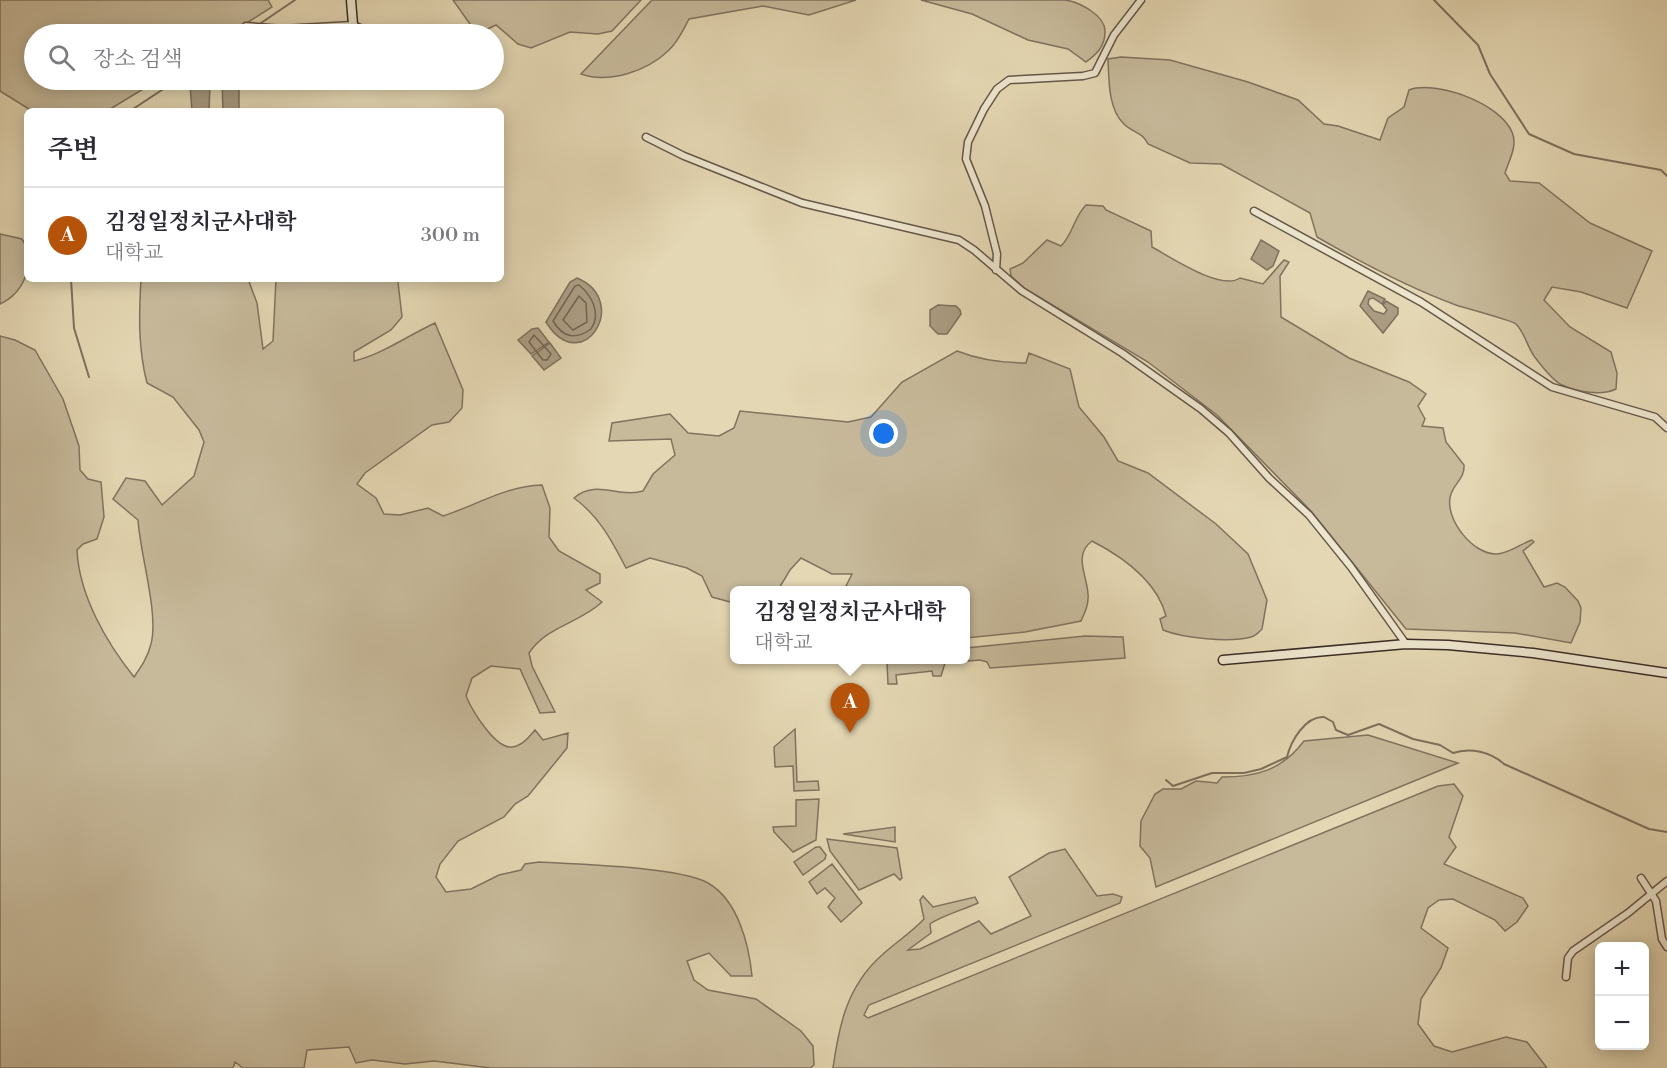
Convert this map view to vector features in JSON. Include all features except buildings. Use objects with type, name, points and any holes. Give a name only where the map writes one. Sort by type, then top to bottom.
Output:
[{"type":"street","points":[[351,0],[353,24]]},
{"type":"street","points":[[996,270],[997,254],[985,206],[966,159],[968,142],[984,109],[997,89],[1009,80],[1083,76],[1095,73],[1114,35],[1141,0]]},
{"type":"street","points":[[646,137],[684,156],[819,208],[959,240],[974,250],[1022,291],[1122,353],[1201,409],[1229,433],[1269,478],[1309,515],[1351,567],[1406,645]]},
{"type":"street","points":[[1254,211],[1421,302],[1552,387],[1655,417],[1667,428]]},
{"type":"street","points":[[1223,660],[1406,645],[1533,653],[1667,673]]},
{"type":"street","points":[[1641,878],[1652,893],[1658,909],[1662,939],[1667,947]]},
{"type":"street","points":[[1566,977],[1568,958],[1573,951],[1667,881]]},
{"type":"street","points":[[1658,909],[1667,908]]},
{"type":"shaded area","points":[[0,0],[268,0],[272,7],[245,24],[24,24],[24,90],[142,90],[112,108],[27,108],[0,91]]},
{"type":"shaded area","points":[[453,0],[641,0],[612,31],[598,34],[570,32],[531,48],[518,44],[504,32],[504,24],[470,24]]},
{"type":"shaded area","points":[[652,0],[856,0],[809,15],[763,6],[689,19],[672,47],[639,70],[603,77],[581,74]]},
{"type":"shaded area","points":[[921,0],[1065,0],[1085,7],[1097,15],[1104,26],[1105,37],[1100,49],[1086,62],[1068,49],[1028,40],[972,14]]},
{"type":"shaded area","points":[[1121,57],[1170,60],[1248,82],[1298,100],[1324,124],[1338,126],[1380,140],[1388,118],[1404,107],[1409,90],[1435,88],[1450,91],[1481,103],[1495,112],[1505,121],[1514,137],[1512,153],[1505,173],[1510,181],[1539,183],[1590,223],[1652,251],[1627,308],[1581,292],[1552,287],[1544,300],[1570,327],[1611,352],[1617,373],[1616,389],[1589,392],[1575,390],[1558,383],[1534,356],[1522,331],[1513,322],[1438,298],[1351,256],[1317,237],[1310,213],[1221,164],[1190,163],[1148,144],[1143,137],[1123,123],[1114,109],[1109,84],[1108,59]]},
{"type":"shaded area","points":[[1086,205],[1103,206],[1106,210],[1151,231],[1152,247],[1209,277],[1232,281],[1240,278],[1263,284],[1284,260],[1289,262],[1280,276],[1281,317],[1349,358],[1409,382],[1426,394],[1418,406],[1425,419],[1422,426],[1443,428],[1446,442],[1464,465],[1463,475],[1453,489],[1450,498],[1452,516],[1457,526],[1471,543],[1488,553],[1502,553],[1532,540],[1534,542],[1523,551],[1544,587],[1557,583],[1565,587],[1578,601],[1581,608],[1580,622],[1571,643],[1515,633],[1406,629],[1311,511],[1217,415],[1148,362],[1024,288],[1011,276],[1010,269],[1023,263],[1047,240],[1061,246]]},
{"type":"shaded area","points":[[0,234],[22,239],[24,280],[16,292],[0,304]]},
{"type":"shaded area","points":[[141,282],[249,282],[257,303],[263,349],[273,341],[276,282],[398,282],[402,317],[391,330],[354,352],[354,361],[385,349],[435,323],[463,390],[462,408],[449,422],[432,425],[365,473],[357,484],[376,498],[384,514],[400,515],[428,508],[443,516],[504,492],[542,485],[550,508],[549,537],[559,551],[600,574],[600,583],[586,590],[602,602],[545,637],[529,653],[532,666],[555,712],[540,713],[520,669],[491,666],[472,678],[466,696],[479,719],[498,742],[505,746],[516,746],[525,741],[535,730],[543,740],[568,733],[567,748],[528,796],[515,804],[504,817],[458,841],[440,864],[436,877],[446,892],[471,889],[499,875],[521,870],[525,864],[539,862],[652,870],[675,873],[708,883],[727,900],[740,924],[745,937],[752,976],[731,976],[709,953],[687,961],[694,980],[708,990],[756,999],[801,1031],[813,1046],[814,1065],[810,1068],[491,1068],[434,1061],[405,1064],[372,1060],[356,1063],[349,1047],[307,1050],[304,1068],[243,1068],[235,1062],[233,1068],[0,1068],[0,336],[15,340],[35,350],[63,399],[79,446],[80,470],[88,479],[101,482],[104,517],[97,539],[83,544],[77,550],[79,567],[89,601],[104,633],[134,677],[142,666],[151,644],[153,617],[138,520],[113,499],[126,478],[145,481],[162,505],[194,476],[204,442],[199,430],[173,397],[147,383],[140,318]]},
{"type":"shaded area","points":[[957,351],[983,359],[1017,363],[1026,363],[1029,353],[1070,369],[1079,407],[1104,437],[1118,461],[1148,473],[1216,524],[1248,554],[1267,600],[1262,629],[1253,636],[1231,640],[1194,637],[1163,630],[1160,619],[1166,616],[1162,603],[1147,581],[1127,563],[1092,541],[1086,547],[1082,559],[1088,598],[1081,621],[1025,632],[970,638],[970,586],[846,586],[852,574],[832,574],[801,558],[780,586],[730,586],[730,602],[712,597],[702,576],[687,568],[650,558],[626,568],[598,521],[574,498],[590,490],[599,489],[634,493],[643,491],[653,474],[675,455],[671,439],[609,441],[612,423],[670,414],[688,433],[719,436],[734,428],[740,411],[848,422],[871,417],[902,382]]},
{"type":"shaded area","points":[[1085,636],[1123,637],[1125,658],[990,668],[987,662],[970,661],[970,648]]},
{"type":"shaded area","points":[[887,664],[945,664],[941,676],[933,676],[932,671],[896,675],[897,684],[888,684]]},
{"type":"shaded area","points":[[795,729],[797,782],[818,781],[819,790],[794,791],[793,766],[775,767],[774,747]]},
{"type":"shaded area","points":[[1368,735],[1458,763],[1156,887],[1150,858],[1140,846],[1141,821],[1155,794],[1163,789],[1181,789],[1196,781],[1217,783],[1222,777],[1268,770],[1287,759],[1304,741]]},
{"type":"shaded area","points":[[1454,784],[1463,796],[1449,837],[1456,847],[1444,864],[1523,898],[1528,906],[1517,922],[1505,931],[1495,920],[1453,899],[1439,900],[1428,908],[1421,928],[1448,948],[1441,968],[1421,999],[1418,1024],[1434,1046],[1452,1052],[1506,1037],[1527,1042],[1547,1068],[833,1068],[842,1022],[853,993],[870,967],[924,919],[920,900],[923,896],[933,907],[975,897],[978,903],[934,921],[930,924],[931,933],[908,950],[920,949],[979,921],[991,934],[1031,916],[1009,877],[1049,853],[1065,849],[1097,896],[1113,894],[1122,897],[1120,903],[869,1005],[864,1015],[868,1018],[1438,786]]},
{"type":"shaded area","points":[[819,799],[816,840],[793,852],[774,832],[773,827],[796,826],[796,800]]},
{"type":"shaded area","points":[[895,827],[895,842],[843,834]]},
{"type":"shaded area","points":[[827,839],[897,848],[902,878],[900,880],[894,874],[859,890],[830,851]]},
{"type":"shaded area","points":[[816,847],[820,847],[826,855],[825,859],[803,875],[794,862]]},
{"type":"shaded area","points":[[832,864],[862,903],[841,922],[828,907],[835,898],[825,888],[817,894],[809,882]]},
{"type":"water","points":[[190,90],[210,90],[209,108],[192,108]]},
{"type":"water","points":[[222,90],[239,90],[239,108],[223,108]]},
{"type":"water","points":[[1261,240],[1279,251],[1273,266],[1267,270],[1251,259]]},
{"type":"water","points":[[577,278],[593,289],[600,303],[601,317],[596,330],[586,340],[574,343],[560,338],[546,322],[570,282]]},
{"type":"water","points":[[1368,291],[1385,299],[1382,304],[1373,298],[1369,299],[1368,304],[1374,311],[1384,314],[1387,310],[1383,305],[1386,301],[1398,308],[1398,314],[1383,333],[1360,306]]},
{"type":"water","points":[[938,305],[956,306],[960,310],[961,314],[947,334],[938,334],[930,326],[930,310]]},
{"type":"water","points":[[538,328],[549,342],[531,354],[518,340],[532,329]]},
{"type":"water","points":[[550,343],[561,358],[544,370],[532,356]]},
{"type":"waterway","points":[[259,24],[295,0]]},
{"type":"waterway","points":[[1434,0],[1478,45],[1490,74],[1529,134],[1574,154],[1661,170],[1667,176]]},
{"type":"waterway","points":[[135,108],[162,90]]},
{"type":"waterway","points":[[71,282],[74,328],[89,377]]},
{"type":"waterway","points":[[1166,780],[1173,786],[1212,773],[1244,773],[1261,769],[1287,757],[1295,737],[1305,725],[1324,717],[1333,722],[1336,730],[1348,735],[1379,724],[1413,739],[1440,745],[1453,753],[1466,750],[1487,754],[1504,764],[1649,829],[1667,832]]},
{"type":"place","name":"김정일정치군사대학","points":[[850,733]]}]
